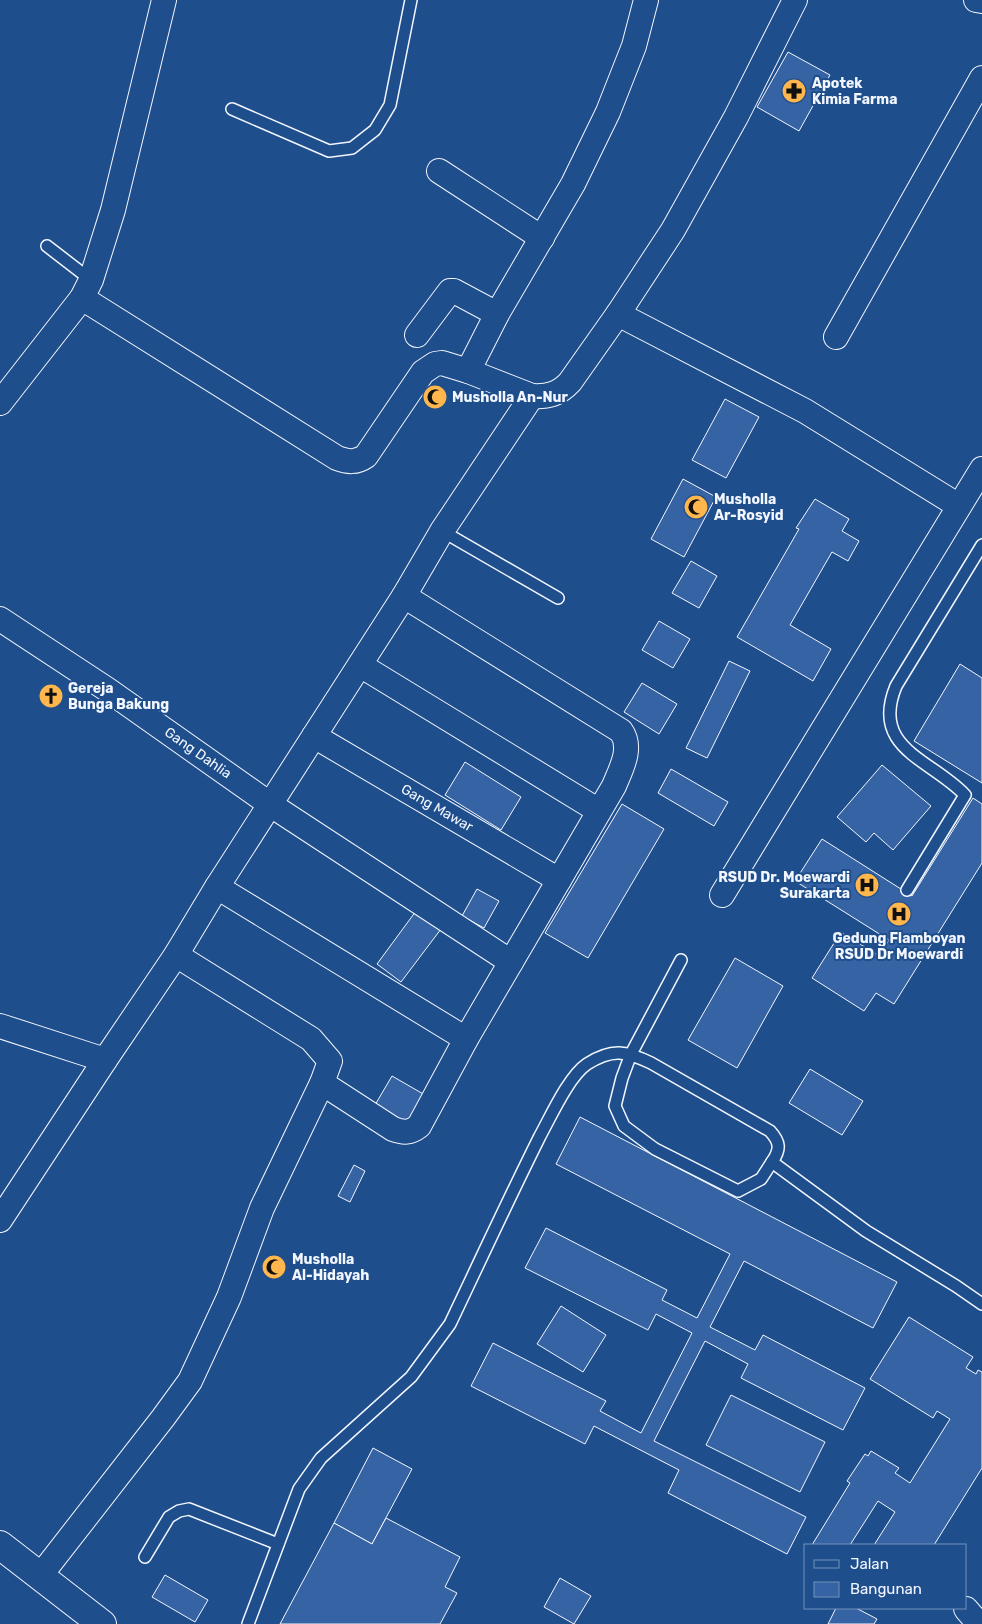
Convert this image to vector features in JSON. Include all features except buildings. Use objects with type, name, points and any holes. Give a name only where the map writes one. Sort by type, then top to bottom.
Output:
[{"type":"main road","points":[[0,1545],[102,1624]]},
{"type":"street","points":[[0,403],[86,289],[113,210],[164,0]]},
{"type":"street","points":[[468,371],[497,314],[573,184],[608,112],[634,46],[646,0]]},
{"type":"street","points":[[86,289],[337,458],[345,461],[360,460],[366,456],[423,372],[435,364],[442,363],[468,371],[532,396],[552,395],[563,390],[618,314],[673,230],[736,117],[795,0]]},
{"type":"street","points":[[976,0],[982,1]]},
{"type":"street","points":[[836,337],[982,78]]},
{"type":"street","points":[[439,171],[542,238]]},
{"type":"street","points":[[417,335],[450,291],[454,291],[497,314]]},
{"type":"street","points":[[618,314],[805,411],[959,506]]},
{"type":"street","points":[[0,1220],[176,956],[217,888],[404,596],[442,531],[532,396]]},
{"type":"street","points":[[722,895],[982,469]]},
{"type":"street","points":[[322,1083],[393,1129],[401,1132],[410,1132],[419,1126],[466,1039],[614,786],[627,746],[625,737],[621,732],[404,596]]},
{"type":"street","name":"Gang Dahlia","points":[[0,619],[108,690],[271,805],[511,962]]},
{"type":"street","points":[[360,665],[599,811]]},
{"type":"street","name":"Gang Mawar","points":[[314,736],[559,880]]},
{"type":"street","points":[[217,888],[466,1039]]},
{"type":"street","points":[[40,1576],[190,1381],[229,1297],[262,1208],[322,1083],[330,1061],[311,1039],[176,956]]},
{"type":"street","points":[[0,1026],[105,1060]]},
{"type":"lane","points":[[232,109],[329,151],[352,148],[375,130],[390,105],[410,0]]},
{"type":"lane","points":[[47,246],[86,289]]},
{"type":"lane","points":[[442,531],[558,598]]},
{"type":"lane","points":[[907,890],[965,795],[896,739],[890,726],[891,698],[896,686],[982,545]]},
{"type":"lane","points":[[248,1624],[299,1489],[320,1458],[411,1377],[450,1324],[564,1091],[585,1065],[607,1053],[631,1054],[651,1063],[770,1131],[778,1140],[778,1152],[761,1179],[738,1190],[655,1149],[624,1126],[615,1106],[622,1078],[631,1054],[681,960]]},
{"type":"lane","points":[[772,1162],[866,1230],[982,1304]]},
{"type":"lane","points":[[145,1556],[170,1517],[179,1511],[188,1509],[278,1544]]},
{"type":"place","name":"Apotek Kimia Farma","points":[[794,91]]},
{"type":"place","name":"Musholla An-Nur","points":[[435,397]]},
{"type":"place","name":"Musholla Ar-Rosyid","points":[[696,507]]},
{"type":"place","name":"Gereja Bunga Bakung","points":[[51,696]]},
{"type":"place","name":"RSUD Dr. Moewardi Surakarta","points":[[867,885]]},
{"type":"place","name":"Gedung Flamboyan RSUD Dr Moewardi","points":[[899,914]]},
{"type":"place","name":"Musholla Al-Hidayah","points":[[274,1267]]}]
